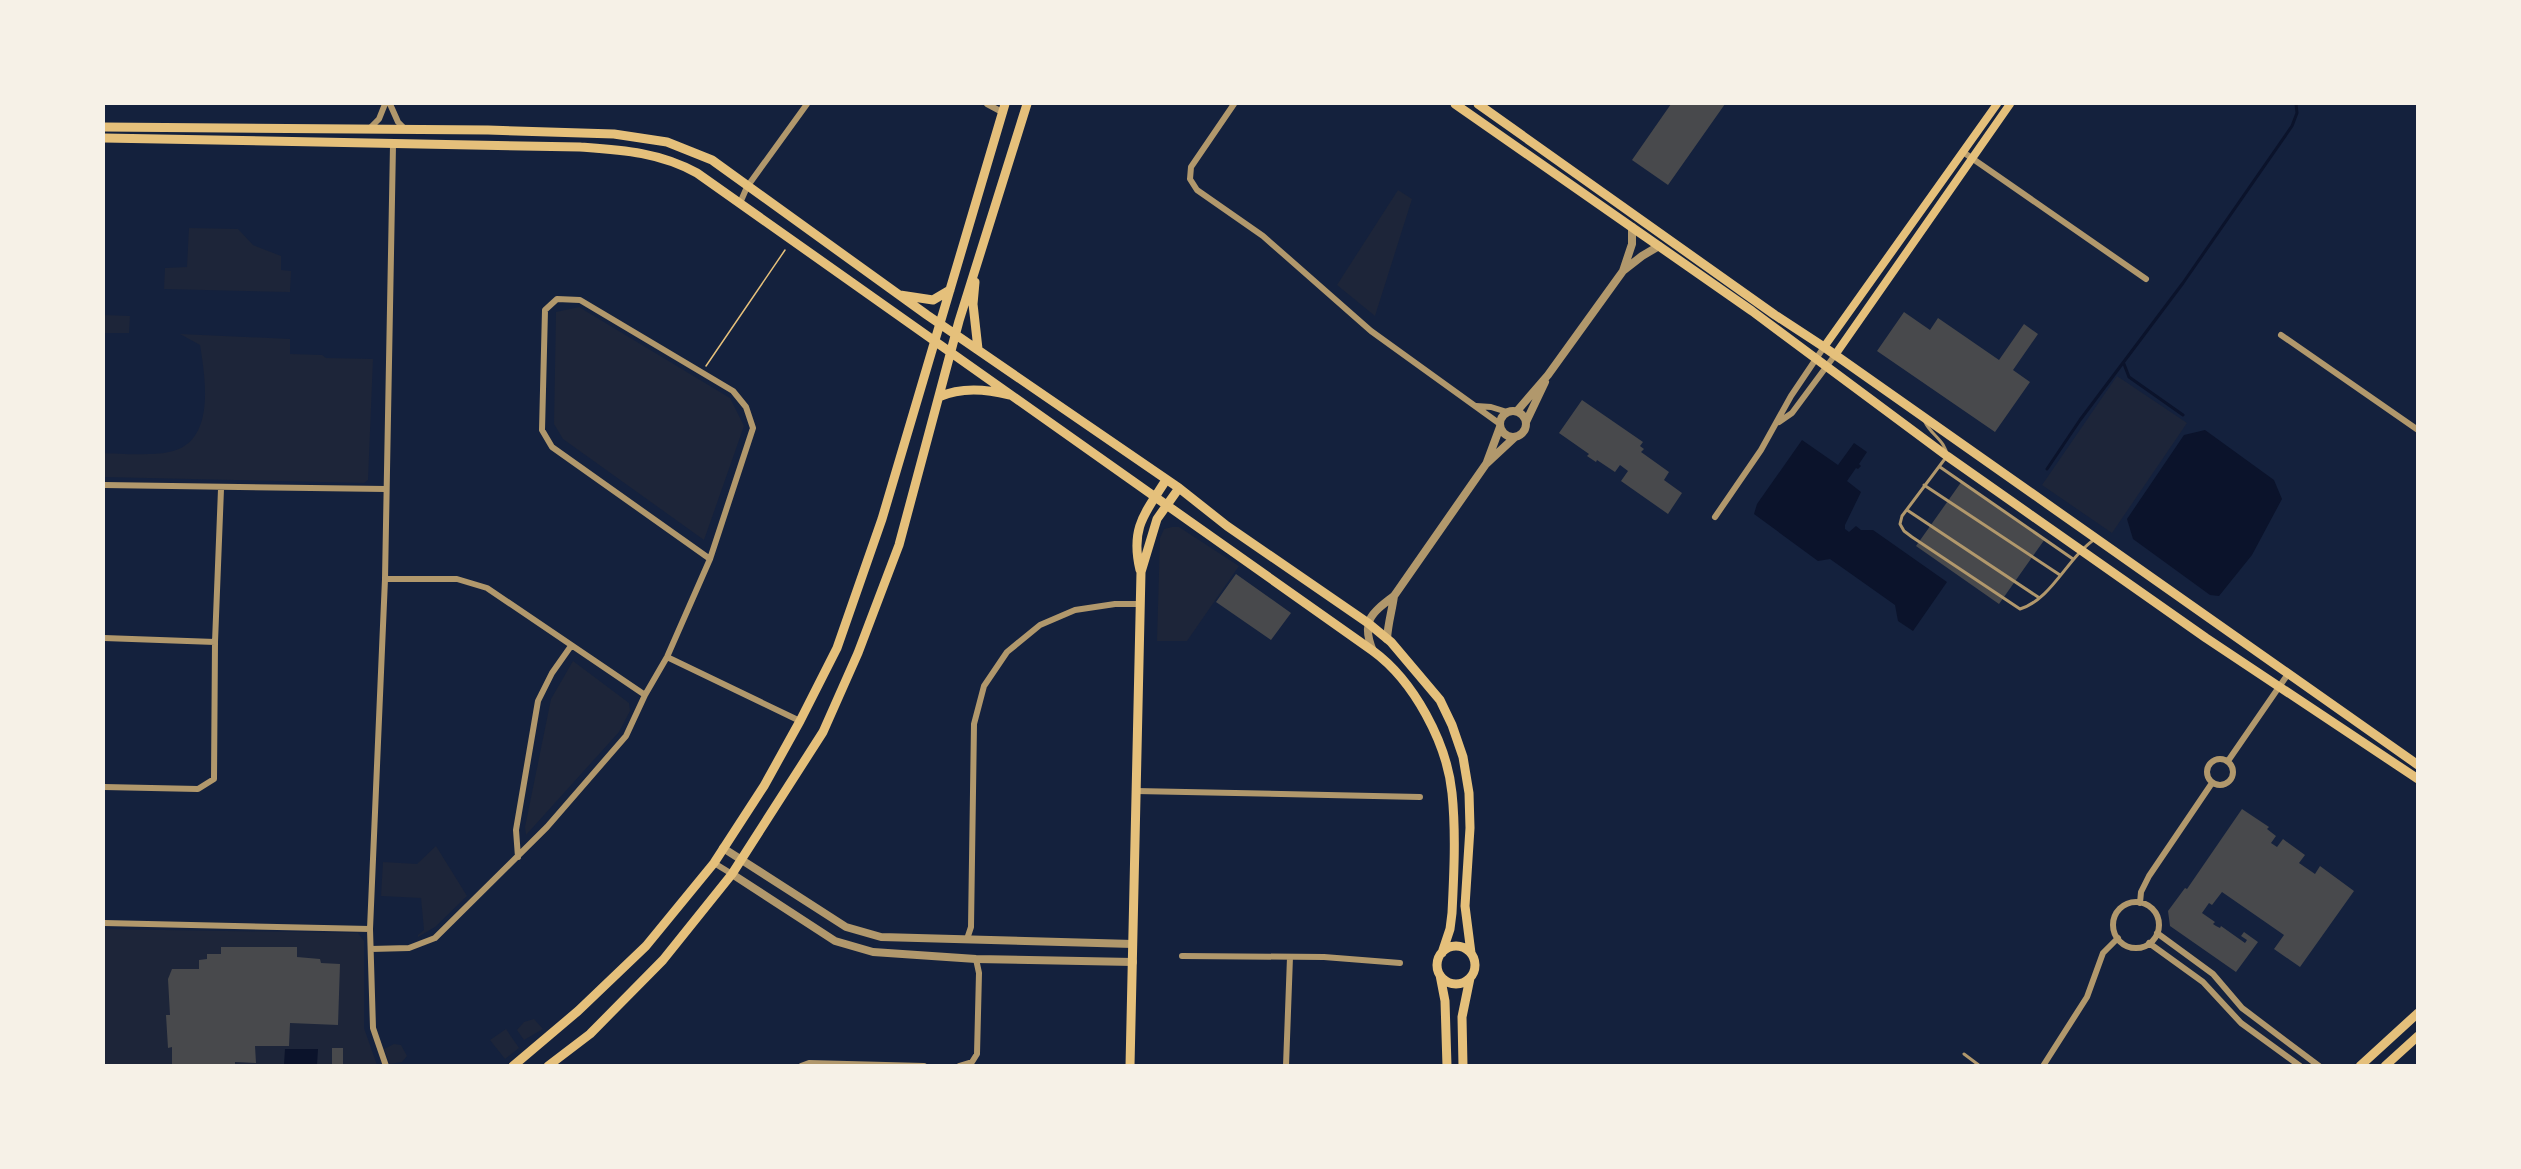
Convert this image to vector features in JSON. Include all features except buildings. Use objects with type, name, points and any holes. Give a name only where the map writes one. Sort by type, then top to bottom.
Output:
[{"type":"main road","points":[[548,1065],[590,1034],[663,960],[732,874],[823,732],[858,652],[898,545],[928,428],[1027,104]]},
{"type":"main road","points":[[1455,104],[1752,311],[1826,368],[1988,485],[2279,688],[2414,777]]},
{"type":"main road","points":[[1478,104],[2418,765]]},
{"type":"main road","points":[[1824,346],[1996,104]]},
{"type":"main road","points":[[1835,355],[2010,104]]},
{"type":"main road","points":[[513,1065],[578,1011],[646,946],[714,862],[764,786],[800,721],[837,648],[882,519],[1004,108]]},
{"type":"main road","points":[[104,127],[576,132],[644,137],[667,142],[712,160],[730,171],[747,187],[900,296],[1179,488],[1227,526],[1368,623],[1387,639],[1419,673],[1440,700],[1452,725],[1463,758],[1469,793],[1470,828],[1465,915],[1475,968],[1470,978],[1462,1017],[1463,1065]]},
{"type":"main road","points":[[104,138],[580,147],[651,154],[682,165],[740,203],[1373,651],[1397,673],[1425,713],[1448,773],[1452,810],[1453,895],[1450,929],[1437,964],[1446,1005],[1448,1065]]},
{"type":"main road","points":[[1644,236],[1650,226]]},
{"type":"main road","points":[[976,265],[973,304],[978,349]]},
{"type":"main road","points":[[900,296],[933,300],[950,290]]},
{"type":"main road","points":[[939,397],[956,391],[972,390],[1015,396]]},
{"type":"main road","points":[[1988,464],[1988,485]]},
{"type":"main road","points":[[1141,572],[1135,549],[1139,526],[1166,480]]},
{"type":"main road","points":[[1130,1065],[1141,572],[1152,531],[1179,488]]},
{"type":"main road","points":[[1442,953],[1456,946],[1471,954]]},
{"type":"main road","points":[[1440,975],[1454,984],[1470,978]]},
{"type":"main road","points":[[2360,1065],[2418,1013]]},
{"type":"main road","points":[[2385,1065],[2418,1036]]},
{"type":"street","points":[[369,129],[379,119],[385,104]]},
{"type":"street","points":[[390,104],[398,122],[405,129]]},
{"type":"street","points":[[740,203],[747,187],[807,104]]},
{"type":"street","points":[[987,104],[1004,108]]},
{"type":"street","points":[[1234,104],[1191,166],[1190,179],[1197,190],[1263,236],[1371,331],[1476,405],[1500,425],[1507,436],[1515,437]]},
{"type":"street","points":[[386,1065],[373,1028],[370,929],[385,579],[393,145]]},
{"type":"street","points":[[1963,152],[2146,279]]},
{"type":"street","points":[[1623,271],[1632,244],[1632,228]]},
{"type":"street","points":[[1517,411],[1548,375],[1623,271],[1659,246]]},
{"type":"street","points":[[370,949],[410,948],[435,938],[547,827],[626,736],[645,695],[667,657],[710,559],[753,428],[746,407],[733,391],[580,300],[557,299],[545,310],[542,430],[552,447],[710,559]]},
{"type":"street","points":[[2281,335],[2418,430]]},
{"type":"street","points":[[1715,517],[1779,422],[1791,396],[1824,346]]},
{"type":"street","points":[[1779,422],[1792,413],[1835,355]]},
{"type":"street","points":[[1373,651],[1366,633],[1368,623],[1383,604],[1394,596],[1486,464],[1515,437],[1524,432],[1526,422],[1548,375]]},
{"type":"street","points":[[1476,405],[1507,412],[1517,411],[1523,415],[1526,422]]},
{"type":"street","points":[[1486,464],[1507,412]]},
{"type":"street","points":[[104,485],[221,489],[386,489]]},
{"type":"street","points":[[104,787],[198,789],[214,779],[215,642],[221,489]]},
{"type":"street","points":[[385,579],[457,579],[487,588],[645,695]]},
{"type":"street","points":[[1387,639],[1388,618],[1393,608],[1394,596]]},
{"type":"street","points":[[967,939],[971,927],[974,724],[984,686],[1007,652],[1040,625],[1075,610],[1115,604],[1140,604]]},
{"type":"street","points":[[104,638],[215,642]]},
{"type":"street","points":[[518,857],[516,830],[538,701],[552,673],[571,646]]},
{"type":"street","points":[[667,657],[800,721]]},
{"type":"street","points":[[2228,761],[2288,674]]},
{"type":"street","points":[[2212,783],[2206,773],[2210,763],[2216,759],[2228,761]]},
{"type":"street","points":[[2212,783],[2223,784],[2230,780],[2233,770],[2228,761]]},
{"type":"street","points":[[2414,777],[2418,765]]},
{"type":"street","points":[[2140,903],[2141,892],[2149,876],[2212,783]]},
{"type":"street","points":[[1136,791],[1420,797]]},
{"type":"street","points":[[723,848],[846,927],[881,937],[1133,944]]},
{"type":"street","points":[[714,862],[835,941],[873,952],[976,959],[1133,962]]},
{"type":"street","points":[[2140,903],[2154,911],[2157,917],[2157,933],[2149,943],[2136,948],[2127,946],[2118,939],[2114,921],[2118,911],[2128,904],[2140,903]]},
{"type":"street","points":[[104,923],[370,929]]},
{"type":"street","points":[[2157,933],[2213,974],[2241,1008],[2319,1065]]},
{"type":"street","points":[[2043,1065],[2087,997],[2103,953],[2118,939]]},
{"type":"street","points":[[2149,943],[2204,982],[2241,1023],[2300,1065]]},
{"type":"street","points":[[1182,956],[1290,957],[1400,963]]},
{"type":"street","points":[[1286,1065],[1290,957]]},
{"type":"street","points":[[959,1065],[972,1062],[977,1054],[979,973],[976,959]]},
{"type":"street","points":[[801,1065],[809,1063],[924,1065]]},
{"type":"lane","points":[[1923,418],[1930,432],[1945,445],[1947,456],[1902,516],[1900,524],[1904,531],[2020,609],[2029,606],[2048,591],[2081,549],[2095,539]]},
{"type":"lane","points":[[1940,467],[2073,559]]},
{"type":"lane","points":[[1924,485],[2060,575]]},
{"type":"lane","points":[[1907,510],[2038,597]]},
{"type":"lane","points":[[1964,1054],[1980,1065]]},
{"type":"path","points":[[702,372],[785,250]]},
{"type":"shaded area","points":[[1398,190],[1412,199],[1375,316],[1337,285]]},
{"type":"shaded area","points":[[189,228],[238,229],[253,245],[281,256],[281,270],[291,271],[290,292],[164,289],[165,268],[187,267]]},
{"type":"shaded area","points":[[579,307],[730,398],[744,426],[704,540],[563,439],[554,424],[556,312]]},
{"type":"shaded area","points":[[104,315],[130,316],[129,333],[104,333]]},
{"type":"shaded area","points":[[180,334],[290,339],[290,354],[322,355],[326,358],[373,359],[368,480],[364,483],[104,477],[104,453],[166,453],[187,444],[196,434],[202,421],[205,389],[200,345]]},
{"type":"shaded area","points":[[2117,376],[2187,423],[2112,533],[2042,485]]},
{"type":"shaded area","points":[[2205,430],[2274,480],[2282,499],[2252,555],[2219,596],[2210,595],[2133,539],[2127,519],[2184,435]]},
{"type":"shaded area","points":[[1802,440],[1838,465],[1854,443],[1867,452],[1859,464],[1861,466],[1856,468],[1847,481],[1861,492],[1845,529],[1849,532],[1856,526],[1861,530],[1873,530],[1947,582],[1913,631],[1898,621],[1895,605],[1830,559],[1818,561],[1754,514],[1757,504]]},
{"type":"shaded area","points":[[1179,527],[1239,566],[1187,641],[1157,641],[1160,538],[1164,529]]},
{"type":"shaded area","points":[[573,661],[629,703],[630,711],[619,732],[526,835],[525,827],[551,699]]},
{"type":"shaded area","points":[[436,846],[467,896],[435,927],[418,937],[424,930],[421,898],[381,896],[383,862],[417,864]]},
{"type":"shaded area","points":[[104,929],[358,933],[364,941],[364,1028],[377,1065],[104,1066]]},
{"type":"shaded area","points":[[534,1019],[543,1029],[524,1040],[517,1030],[524,1022]]},
{"type":"shaded area","points":[[506,1029],[519,1048],[505,1059],[490,1040]]},
{"type":"shaded area","points":[[394,1044],[401,1045],[407,1056],[402,1062],[390,1064],[384,1049]]},
{"type":"shaded area","points":[[285,1049],[318,1049],[317,1065],[284,1065]]},
{"type":"waterway","points":[[2047,469],[2080,420],[2183,283],[2292,126],[2297,113],[2296,104]]},
{"type":"waterway","points":[[2124,364],[2129,377],[2183,415]]}]
